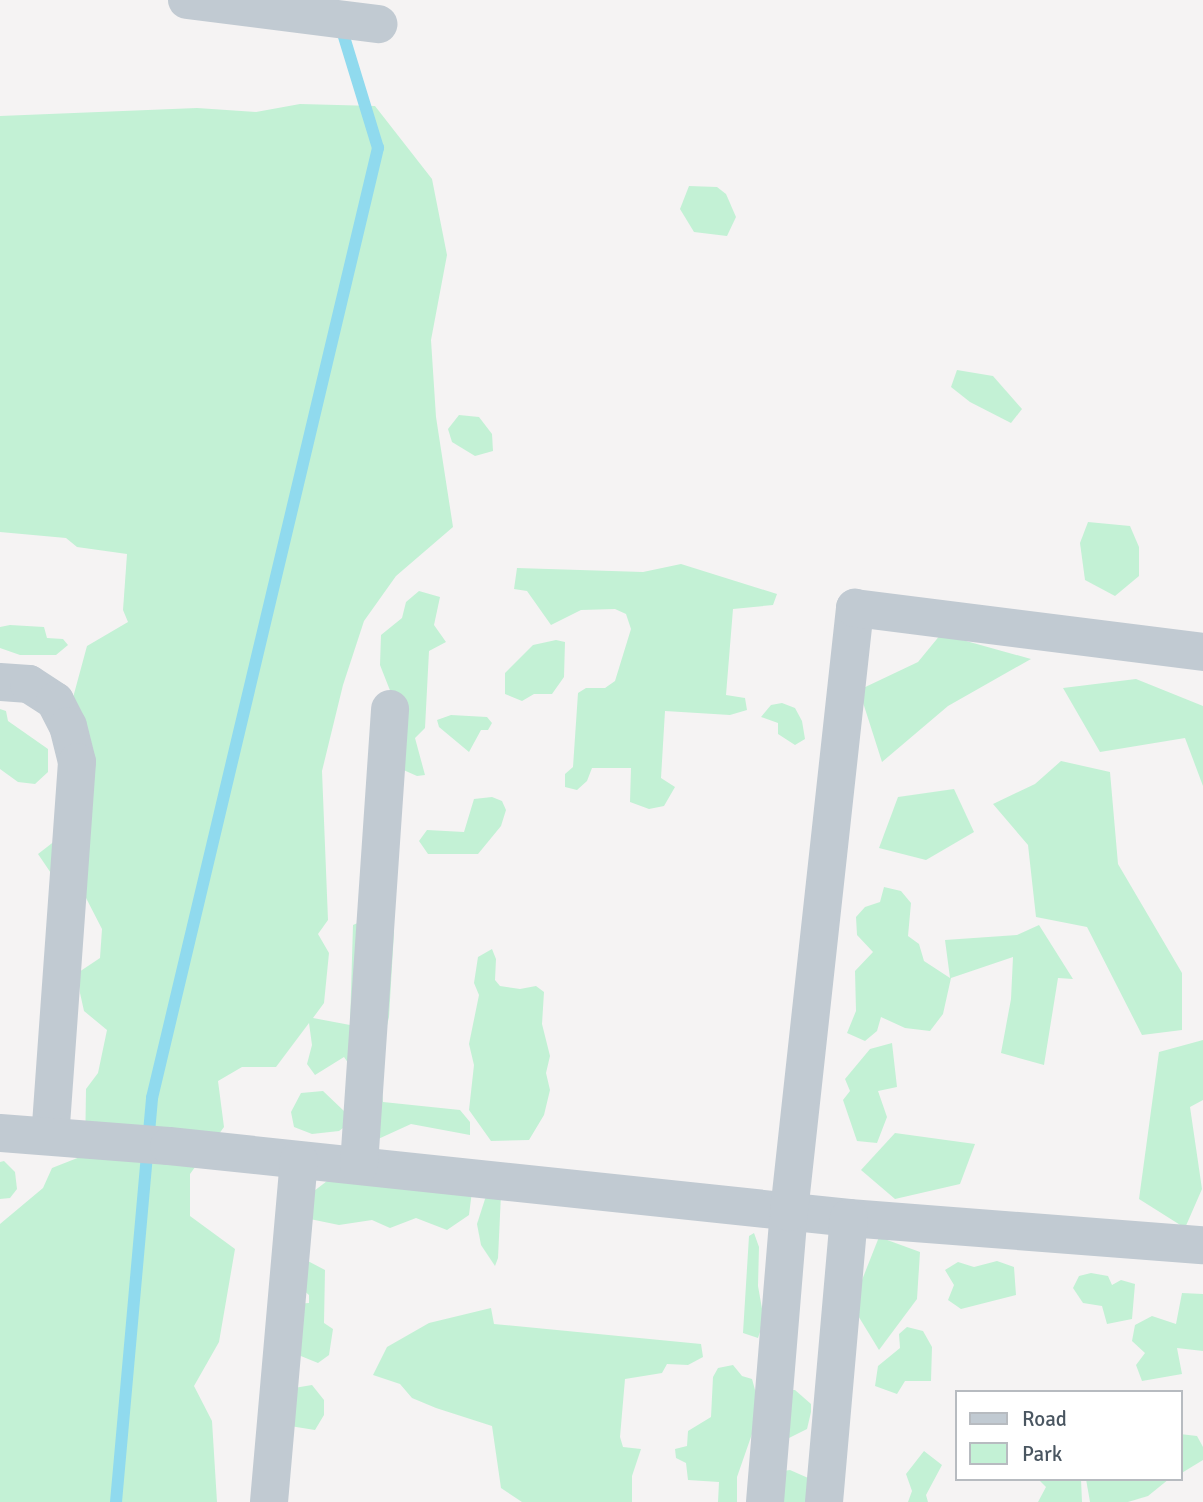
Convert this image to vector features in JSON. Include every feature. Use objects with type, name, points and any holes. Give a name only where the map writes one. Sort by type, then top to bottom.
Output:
[{"type":"street","points":[[187,0],[378,24]]},
{"type":"street","points":[[765,1502],[789,1212],[855,608],[1203,652]]},
{"type":"street","points":[[0,681],[29,684],[54,701],[68,726],[77,762],[50,1136]]},
{"type":"street","points":[[359,1165],[390,709]]},
{"type":"street","points":[[0,1133],[359,1165],[849,1218],[1203,1245]]},
{"type":"street","points":[[269,1502],[299,1160]]},
{"type":"street","points":[[824,1502],[849,1218]]},
{"type":"green space","points":[[300,104],[375,106],[432,179],[447,255],[431,340],[436,417],[453,527],[396,576],[364,621],[343,685],[322,771],[328,920],[318,934],[329,953],[324,1003],[313,1018],[350,1025],[353,925],[369,918],[394,932],[389,1017],[379,1058],[383,1102],[460,1110],[470,1122],[470,1135],[411,1124],[376,1140],[347,1125],[339,1131],[312,1134],[294,1127],[291,1112],[301,1093],[323,1091],[344,1111],[353,1070],[344,1057],[315,1075],[307,1064],[312,1045],[309,1023],[276,1067],[242,1067],[218,1081],[224,1127],[190,1174],[190,1216],[235,1249],[219,1342],[194,1386],[212,1421],[217,1502],[0,1502],[0,1224],[43,1188],[52,1168],[85,1155],[86,1089],[98,1073],[107,1030],[84,1011],[80,993],[79,972],[100,958],[102,929],[85,896],[59,885],[38,854],[69,830],[71,705],[87,646],[128,622],[123,610],[127,554],[77,547],[66,538],[0,532],[0,116],[197,108],[256,112]]},
{"type":"green space","points":[[689,186],[717,187],[726,194],[736,217],[727,236],[694,232],[680,209]]},
{"type":"green space","points":[[957,370],[993,376],[1022,409],[1011,423],[970,402],[951,387]]},
{"type":"green space","points":[[459,415],[479,417],[492,434],[493,451],[475,456],[452,442],[448,429]]},
{"type":"green space","points":[[1088,522],[1130,526],[1139,547],[1139,576],[1115,596],[1085,580],[1080,543]]},
{"type":"green space","points":[[681,564],[777,594],[773,605],[733,609],[726,695],[745,698],[747,710],[730,715],[665,711],[661,778],[675,787],[664,806],[649,809],[630,802],[631,768],[592,768],[587,781],[577,790],[565,787],[565,774],[573,767],[578,693],[586,688],[605,688],[615,681],[631,629],[626,614],[615,609],[581,610],[551,625],[527,591],[514,589],[517,568],[643,572]]},
{"type":"green space","points":[[419,591],[440,597],[434,625],[446,642],[429,651],[425,728],[415,738],[425,775],[417,776],[399,768],[391,693],[380,665],[381,635],[402,618],[406,602]]},
{"type":"green space","points":[[0,627],[44,627],[47,638],[63,639],[68,645],[56,655],[20,655],[0,648]]},
{"type":"green space","points":[[941,634],[1031,659],[948,706],[882,762],[859,690],[918,662]]},
{"type":"green space","points":[[556,640],[565,642],[564,677],[552,694],[534,694],[522,701],[505,694],[505,673],[533,645]]},
{"type":"green space","points":[[1136,679],[1203,706],[1203,786],[1185,738],[1100,752],[1063,688]]},
{"type":"green space","points":[[782,703],[795,708],[802,721],[805,739],[795,745],[778,734],[778,723],[761,717],[771,705]]},
{"type":"green space","points":[[0,709],[6,711],[8,721],[48,749],[48,772],[35,784],[18,782],[0,769]]},
{"type":"green space","points":[[451,715],[487,717],[492,723],[488,730],[481,730],[469,752],[439,727],[437,720]]},
{"type":"green space","points":[[1061,761],[1110,772],[1118,864],[1182,973],[1182,1030],[1142,1035],[1087,927],[1036,917],[1028,845],[993,804],[1035,784]]},
{"type":"green space","points":[[954,789],[974,832],[926,860],[879,848],[898,797]]},
{"type":"green space","points":[[492,797],[502,801],[506,810],[501,826],[478,854],[428,854],[419,841],[427,830],[464,832],[474,799]]},
{"type":"green space","points":[[884,887],[901,891],[911,903],[908,936],[919,944],[924,961],[950,978],[945,940],[1017,935],[1039,925],[1073,979],[1058,978],[1044,1065],[1001,1053],[1011,999],[1013,957],[951,978],[943,1014],[930,1031],[905,1028],[881,1017],[877,1031],[865,1041],[847,1033],[856,1011],[855,971],[873,952],[857,935],[856,917],[865,907],[880,902]]},
{"type":"green space","points":[[492,949],[496,959],[495,980],[500,986],[520,989],[536,986],[544,992],[542,1024],[550,1056],[546,1073],[550,1090],[544,1115],[529,1140],[491,1141],[469,1110],[474,1065],[469,1044],[479,995],[474,983],[478,957]]},
{"type":"green space","points":[[1203,1040],[1203,1100],[1190,1107],[1202,1189],[1185,1228],[1139,1199],[1159,1052]]},
{"type":"green space","points":[[892,1043],[897,1087],[878,1091],[887,1117],[877,1143],[857,1141],[843,1100],[850,1091],[845,1079],[870,1049]]},
{"type":"green space","points":[[895,1133],[975,1144],[960,1184],[895,1199],[861,1170]]},
{"type":"green space","points":[[4,1161],[15,1172],[17,1189],[10,1198],[0,1199],[0,1162]]},
{"type":"green space","points":[[340,1171],[472,1191],[469,1215],[447,1230],[416,1218],[390,1228],[372,1220],[339,1225],[305,1218],[305,1198]]},
{"type":"green space","points":[[501,1194],[498,1258],[495,1266],[481,1245],[477,1224],[486,1196]]},
{"type":"green space","points":[[754,1233],[759,1247],[758,1286],[764,1320],[758,1338],[743,1333],[749,1236]]},
{"type":"green space","points":[[879,1237],[920,1252],[917,1299],[879,1350],[857,1314],[862,1280]]},
{"type":"green space","points":[[304,1259],[325,1270],[324,1323],[333,1329],[329,1355],[318,1363],[291,1352],[294,1304],[309,1303],[309,1295],[296,1284]]},
{"type":"green space","points":[[997,1261],[1014,1267],[1016,1295],[961,1309],[948,1300],[954,1285],[945,1270],[958,1262],[974,1267]]},
{"type":"green space","points":[[1091,1273],[1108,1276],[1112,1285],[1121,1280],[1135,1284],[1132,1319],[1107,1324],[1102,1306],[1083,1303],[1073,1288],[1079,1276]]},
{"type":"green space","points":[[1182,1293],[1203,1294],[1203,1351],[1177,1348],[1182,1374],[1142,1381],[1136,1365],[1145,1353],[1132,1341],[1135,1325],[1152,1316],[1176,1324]]},
{"type":"green space","points":[[491,1308],[494,1324],[701,1344],[703,1357],[688,1365],[667,1364],[662,1373],[625,1379],[620,1437],[623,1447],[641,1449],[632,1476],[632,1502],[522,1502],[501,1488],[492,1426],[412,1398],[400,1384],[373,1375],[387,1347],[429,1323]]},
{"type":"green space","points":[[907,1327],[923,1331],[932,1347],[931,1381],[905,1381],[897,1394],[875,1386],[878,1366],[900,1348],[899,1334]]},
{"type":"green space","points":[[733,1365],[742,1376],[752,1379],[757,1397],[752,1434],[737,1477],[737,1502],[718,1502],[719,1482],[688,1480],[686,1463],[676,1458],[675,1449],[687,1446],[688,1431],[711,1417],[713,1377],[718,1368]]},
{"type":"green space","points":[[312,1385],[324,1400],[324,1415],[315,1430],[290,1426],[294,1388]]},
{"type":"green space","points":[[782,1390],[795,1390],[811,1404],[807,1429],[785,1440]]},
{"type":"green space","points":[[1182,1434],[1197,1436],[1203,1447],[1203,1460],[1182,1473]]},
{"type":"green space","points":[[924,1451],[942,1465],[926,1495],[928,1502],[908,1502],[912,1491],[906,1474]]},
{"type":"green space","points":[[790,1470],[815,1481],[821,1502],[754,1502],[777,1472]]},
{"type":"green space","points":[[1040,1481],[1081,1481],[1082,1502],[1038,1502],[1046,1487]]},
{"type":"green space","points":[[1086,1481],[1167,1481],[1148,1496],[1128,1502],[1090,1502]]},
{"type":"waterway","points":[[116,1502],[152,1098],[378,148],[340,24]]}]
